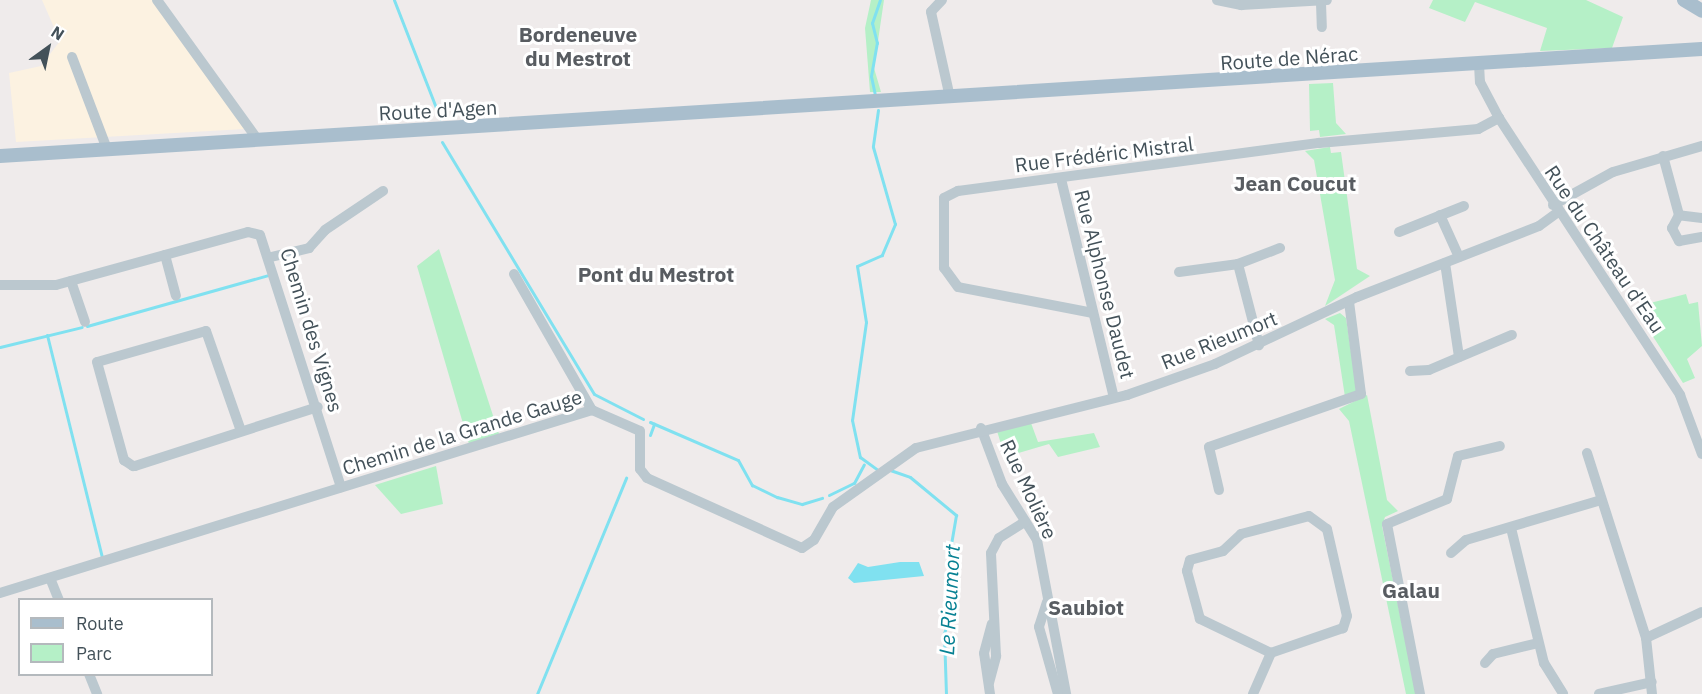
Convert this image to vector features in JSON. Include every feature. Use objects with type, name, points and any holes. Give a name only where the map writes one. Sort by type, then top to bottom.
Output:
[{"type":"main road","points":[[1684,0],[1700,10]]},
{"type":"main road","name":"Route de Nérac","points":[[878,102],[1702,49]]},
{"type":"main road","name":"Route d'Agen","points":[[0,156],[878,102]]},
{"type":"street","points":[[157,0],[258,140]]},
{"type":"street","points":[[942,0],[931,12],[950,98]]},
{"type":"street","points":[[1217,0],[1241,5],[1324,1],[1322,27]]},
{"type":"street","points":[[72,57],[107,150]]},
{"type":"street","name":"Rue du Château d'Eau","points":[[1479,64],[1480,82],[1499,118],[1555,209],[1680,395],[1702,454]]},
{"type":"street","name":"Rue Frédéric Mistral","points":[[1093,313],[965,290],[951,282],[944,268],[941,204],[950,193],[1323,143],[1478,129],[1499,118]]},
{"type":"street","name":"Rue Rieumort","points":[[885,470],[923,445],[981,428],[1114,398],[1259,345],[1348,302],[1539,226],[1555,209],[1588,183],[1663,156],[1702,146]]},
{"type":"street","points":[[1663,156],[1679,215],[1672,228],[1675,237],[1684,242],[1702,237]]},
{"type":"street","name":"Rue Alphonse Daudet","points":[[1060,179],[1114,398]]},
{"type":"street","points":[[272,257],[309,248],[325,230],[383,191]]},
{"type":"street","points":[[1399,232],[1464,206]]},
{"type":"street","points":[[1440,215],[1459,257]]},
{"type":"street","points":[[1679,215],[1702,218]]},
{"type":"street","name":"Chemin des Vignes","points":[[0,285],[71,281],[248,232],[266,241],[341,487]]},
{"type":"street","points":[[1179,272],[1238,264],[1280,248]]},
{"type":"street","points":[[165,255],[176,296]]},
{"type":"street","points":[[1445,263],[1459,357]]},
{"type":"street","points":[[1238,264],[1259,345]]},
{"type":"street","points":[[514,274],[592,411]]},
{"type":"street","points":[[71,281],[84,322]]},
{"type":"street","points":[[1219,490],[1209,447],[1361,394],[1348,302]]},
{"type":"street","points":[[241,431],[206,331],[97,362],[122,453],[130,465],[241,431],[318,406]]},
{"type":"street","points":[[1410,371],[1429,370],[1512,335]]},
{"type":"street","name":"Chemin de la Grande Gauge","points":[[1,589],[50,578],[592,411],[640,431],[640,469],[647,478],[798,547],[814,540],[833,507],[885,470]]},
{"type":"street","name":"Rue Molière","points":[[981,428],[1002,484],[1037,540],[1066,694]]},
{"type":"street","points":[[1420,694],[1387,524],[1447,499],[1458,456],[1500,446]]},
{"type":"street","points":[[1587,453],[1646,638],[1652,694]]},
{"type":"street","points":[[1451,553],[1466,540],[1601,500]]},
{"type":"street","points":[[1315,517],[1327,529],[1346,622],[1337,633],[1270,652],[1200,619],[1187,564],[1195,557],[1223,551],[1241,534],[1315,517]]},
{"type":"street","points":[[989,688],[996,656],[992,624],[993,545],[1025,522]]},
{"type":"street","points":[[1511,528],[1538,643],[1547,670],[1563,694]]},
{"type":"street","points":[[50,578],[57,598]]},
{"type":"street","name":"Rue Molière","points":[[1047,602],[1039,627],[1058,694]]},
{"type":"street","points":[[1646,638],[1702,612]]},
{"type":"street","points":[[1485,663],[1493,654],[1538,643]]},
{"type":"street","points":[[1253,694],[1270,652]]},
{"type":"street","points":[[89,676],[97,694]]},
{"type":"street","points":[[1599,694],[1652,682]]},
{"type":"shaded area","points":[[42,0],[154,0],[245,129],[16,142],[9,73],[41,66],[60,41]]},
{"type":"green space","points":[[871,0],[884,0],[874,68],[881,92],[870,92],[865,28]]},
{"type":"green space","points":[[1433,0],[1586,0],[1623,17],[1612,48],[1540,51],[1547,28],[1475,2],[1465,22],[1429,8]]},
{"type":"green space","points":[[1333,83],[1336,123],[1346,134],[1320,137],[1319,130],[1310,131],[1309,84]]},
{"type":"green space","points":[[1330,147],[1331,153],[1341,152],[1357,269],[1370,276],[1325,306],[1335,280],[1314,160],[1305,151]]},
{"type":"green space","points":[[439,249],[499,434],[469,444],[417,266]]},
{"type":"green space","points":[[1686,294],[1689,304],[1698,302],[1702,346],[1687,359],[1695,378],[1683,383],[1634,307]]},
{"type":"green space","points":[[1340,313],[1346,318],[1357,392],[1345,397],[1334,325],[1325,319]]},
{"type":"green space","points":[[1367,395],[1387,500],[1398,511],[1385,517],[1382,526],[1416,694],[1406,694],[1349,421],[1339,409]]},
{"type":"green space","points":[[1031,423],[1038,442],[1094,433],[1100,447],[1058,457],[1049,444],[1005,457],[997,431]]},
{"type":"green space","points":[[436,466],[443,504],[401,514],[375,485]]},
{"type":"water","points":[[900,562],[919,562],[924,576],[854,583],[848,578],[858,563],[868,567]]},
{"type":"waterway","points":[[394,0],[440,118]]},
{"type":"waterway","name":"Le Rieumort","points":[[875,95],[871,76],[877,43],[872,23],[880,0]]},
{"type":"waterway","name":"Le Rieumort","points":[[878,110],[873,147],[895,224],[882,255],[857,266],[866,322],[852,420],[860,457],[879,471]]},
{"type":"waterway","points":[[442,142],[594,394],[643,419]]},
{"type":"waterway","points":[[87,326],[268,275]]},
{"type":"waterway","points":[[0,347],[82,327]]},
{"type":"waterway","points":[[47,335],[102,557]]},
{"type":"waterway","points":[[650,422],[738,460],[752,485],[777,497],[802,504],[822,498]]},
{"type":"waterway","points":[[650,435],[654,424]]},
{"type":"waterway","points":[[829,495],[854,483],[864,464]]},
{"type":"waterway","name":"Le Rieumort","points":[[890,470],[910,477],[956,515],[948,562],[953,604],[944,634],[946,694]]},
{"type":"waterway","points":[[537,694],[626,478]]},
{"type":"district","name":"Bordeneuve du Mestrot","points":[[578,46]]},
{"type":"district","name":"Jean Coucut","points":[[1295,183]]},
{"type":"district","name":"Pont du Mestrot","points":[[656,274]]},
{"type":"district","name":"Galau","points":[[1411,590]]},
{"type":"district","name":"Saubiot","points":[[1086,607]]}]
